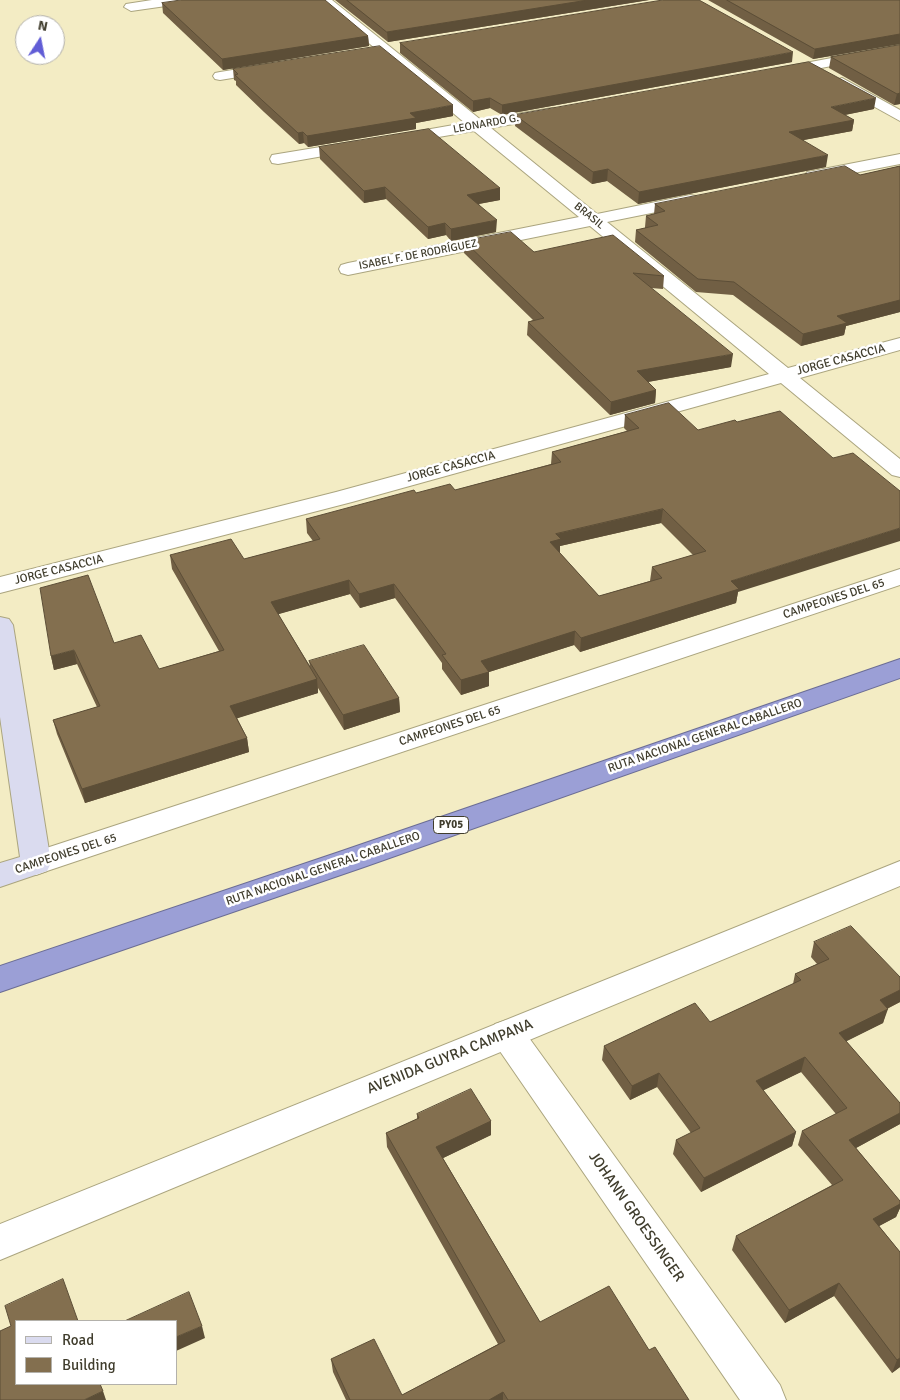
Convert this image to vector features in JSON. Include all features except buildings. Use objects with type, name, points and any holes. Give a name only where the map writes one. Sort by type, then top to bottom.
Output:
[{"type":"highway","name":"RUTA NACIONAL GENERAL CABALLERO","points":[[0,979],[344,862],[900,668]]},
{"type":"main road","points":[[0,625],[36,863]]},
{"type":"main road","name":"CAMPEONES DEL 65","points":[[0,875],[36,863]]},
{"type":"street","points":[[131,6],[180,0]]},
{"type":"street","name":"BRASIL","points":[[324,0],[900,470]]},
{"type":"street","points":[[365,52],[403,46]]},
{"type":"street","points":[[763,74],[900,48]]},
{"type":"street","points":[[796,56],[900,116]]},
{"type":"street","points":[[220,76],[288,65]]},
{"type":"street","name":"LEONARDO G.","points":[[278,159],[566,110]]},
{"type":"street","points":[[795,180],[900,159]]},
{"type":"street","name":"ISABEL F. DE RODRÍGUEZ","points":[[348,269],[709,196]]},
{"type":"street","name":"JORGE CASACCIA","points":[[0,585],[344,497],[900,344]]},
{"type":"street","name":"CAMPEONES DEL 65","points":[[36,863],[900,577]]},
{"type":"street","name":"AVENIDA GUYRA CAMPANA","points":[[0,1242],[900,873]]},
{"type":"street","name":"JOHANN GROESSINGER","points":[[507,1034],[766,1400]]}]
